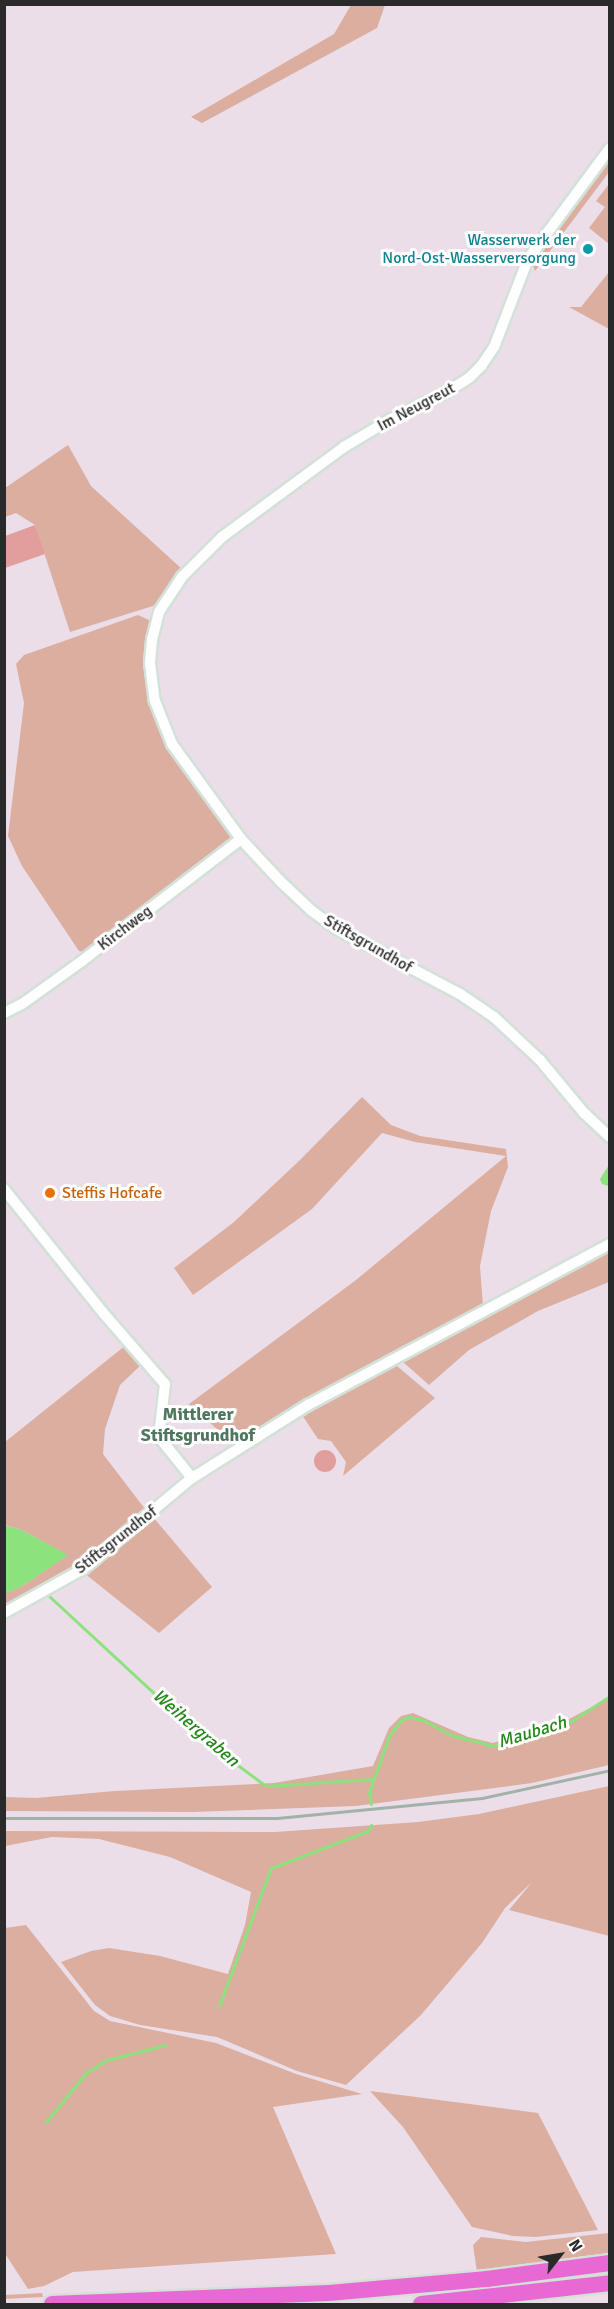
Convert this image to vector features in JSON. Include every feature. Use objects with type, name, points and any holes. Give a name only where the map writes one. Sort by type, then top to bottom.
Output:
[{"type":"highway","points":[[52,2304],[329,2293],[487,2279],[609,2263]]},
{"type":"highway","points":[[421,2304],[609,2283]]},
{"type":"street","name":"Im Neugreut","points":[[159,612],[182,577],[222,537],[344,447],[391,419],[447,392],[469,378],[482,365],[494,347],[528,259],[609,148]]},
{"type":"street","name":"Stiftsgrundhof","points":[[159,612],[152,640],[150,663],[152,686],[159,716],[172,744],[188,769],[241,839],[312,911],[354,939],[460,994],[500,1022],[540,1060],[584,1113],[609,1137]]},
{"type":"street","name":"Kirchweg","points":[[4,1013],[22,1004],[82,961],[241,839]]},
{"type":"street","points":[[4,1188],[47,1244],[165,1384],[159,1437],[192,1478]]},
{"type":"street","name":"Stiftsgrundhof","points":[[4,1613],[83,1569],[192,1478],[308,1405],[609,1244]]},
{"type":"shaded area","points":[[351,5],[385,5],[377,28],[202,123],[191,117],[334,34]]},
{"type":"shaded area","points":[[609,160],[609,172],[535,271],[532,263]]},
{"type":"shaded area","points":[[609,184],[609,244],[589,228],[605,207],[596,201]]},
{"type":"shaded area","points":[[609,272],[609,329],[569,307],[581,307]]},
{"type":"shaded area","points":[[68,445],[91,486],[183,570],[156,605],[70,632],[35,525],[16,513],[5,517],[5,488]]},
{"type":"shaded area","points":[[35,525],[45,554],[5,568],[5,536]]},
{"type":"shaded area","points":[[138,615],[151,621],[147,666],[156,719],[168,745],[232,833],[231,839],[90,950],[83,952],[79,951],[22,866],[8,836],[24,703],[16,664],[24,655]]},
{"type":"shaded area","points":[[362,1097],[391,1125],[420,1136],[506,1149],[508,1167],[491,1211],[480,1266],[483,1306],[390,1355],[236,1446],[189,1404],[356,1280],[506,1156],[415,1142],[382,1133],[312,1209],[193,1295],[174,1268],[234,1222]]},
{"type":"shaded area","points":[[609,1165],[608,1186],[602,1184],[600,1179]]},
{"type":"shaded area","points":[[609,1248],[609,1282],[538,1311],[469,1350],[429,1385],[403,1362],[402,1359]]},
{"type":"shaded area","points":[[126,1345],[142,1364],[120,1385],[105,1429],[103,1454],[145,1509],[87,1555],[88,1561],[80,1562],[5,1604],[4,1594],[24,1585],[67,1555],[22,1530],[5,1525],[5,1442]]},
{"type":"shaded area","points":[[389,1366],[397,1366],[435,1398],[343,1476],[346,1462],[331,1441],[318,1439],[302,1415]]},
{"type":"shaded area","points":[[325,1450],[333,1453],[336,1461],[333,1469],[325,1472],[317,1469],[314,1461],[317,1453]]},
{"type":"shaded area","points":[[153,1517],[212,1587],[159,1633],[84,1573]]},
{"type":"shaded area","points":[[4,1525],[22,1530],[68,1555],[24,1585],[5,1594]]},
{"type":"shaded area","points":[[609,1698],[609,1765],[532,1783],[356,1806],[193,1812],[5,1811],[5,1797],[36,1798],[115,1791],[274,1783],[373,1766],[389,1728],[401,1716],[413,1713],[468,1737],[493,1743],[569,1719]]},
{"type":"shaded area","points":[[609,1786],[609,1936],[509,1910],[532,1882],[505,1908],[482,1943],[421,2015],[346,2085],[297,2071],[217,2037],[140,2025],[110,2016],[95,2005],[61,1962],[91,1951],[109,1948],[160,1956],[228,1974],[245,1925],[251,1892],[170,1857],[99,1839],[52,1837],[5,1846],[5,1831],[275,1832],[418,1822],[479,1814]]},
{"type":"shaded area","points":[[26,1925],[94,2011],[110,2021],[216,2043],[296,2074],[362,2094],[273,2107],[336,2254],[73,2272],[44,2286],[28,2289],[4,2252],[5,1928]]},
{"type":"shaded area","points":[[370,2091],[538,2113],[598,2230],[536,2237],[513,2236],[472,2227],[403,2127]]},
{"type":"shaded area","points":[[609,2233],[609,2255],[477,2272],[473,2245],[481,2237],[526,2242]]},
{"type":"shaded area","points":[[42,2293],[43,2297],[5,2299],[5,2295]]},
{"type":"waterway","name":"Weihergraben","points":[[49,1596],[208,1743],[266,1786],[373,1779]]},
{"type":"waterway","name":"Maubach","points":[[371,1804],[369,1792],[389,1736],[401,1720],[409,1717],[423,1720],[451,1735],[494,1746],[570,1722],[610,1696]]},
{"type":"waterway","name":"Maubach","points":[[219,2006],[271,1868],[368,1831],[371,1825]]},
{"type":"waterway","points":[[46,2122],[86,2073],[107,2060],[165,2045]]},
{"type":"railway","points":[[4,1818],[277,1818],[482,1798],[610,1770]]},
{"type":"place","name":"Wasserwerk der Nord-Ost-Wasserversorgung","points":[[588,249]]},
{"type":"place","name":"Steffis Hofcafe","points":[[50,1193]]},
{"type":"district","name":"Mittlerer Stiftsgrundhof","points":[[198,1425]]}]
